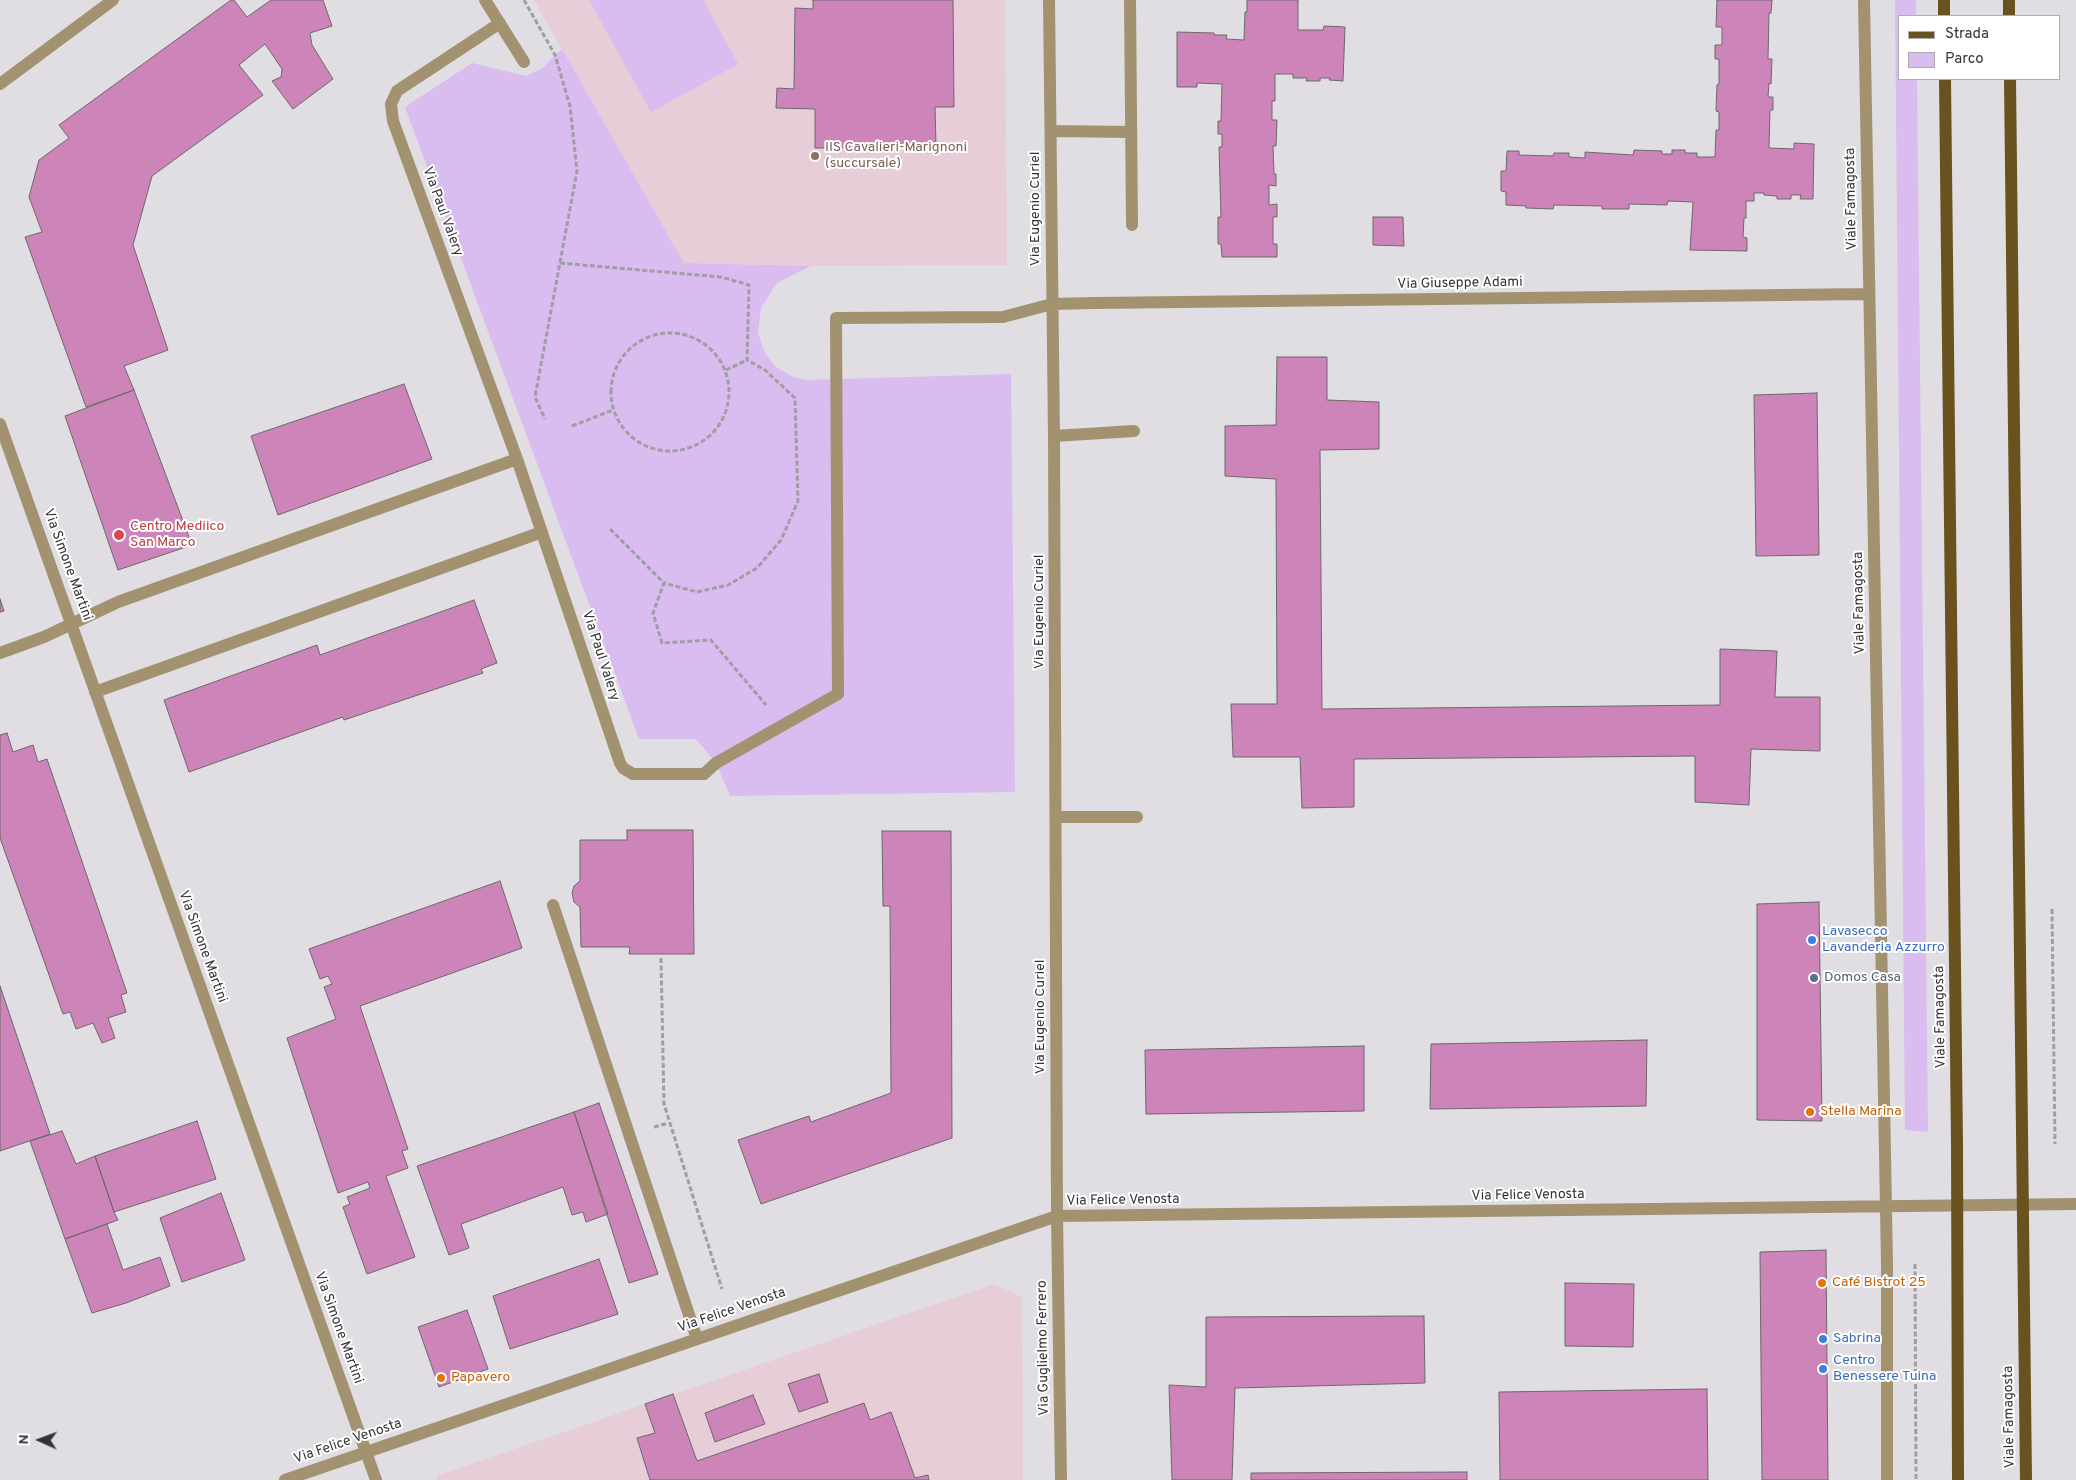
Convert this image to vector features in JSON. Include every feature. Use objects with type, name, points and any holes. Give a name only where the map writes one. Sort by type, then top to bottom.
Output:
[{"type":"main road","points":[[1944,0],[1944,15]]},
{"type":"main road","points":[[2009,0],[2009,15]]},
{"type":"main road","name":"Viale Famagosta","points":[[1945,80],[1957,1205],[1958,1480]]},
{"type":"main road","name":"Viale Famagosta","points":[[2010,80],[2026,1480]]},
{"type":"street","points":[[0,84],[113,0]]},
{"type":"street","points":[[486,0],[524,62]]},
{"type":"street","name":"Via Eugenio Curiel","points":[[1049,0],[1054,436],[1056,1216]]},
{"type":"street","points":[[1130,0],[1132,225]]},
{"type":"street","name":"Viale Famagosta","points":[[1864,0],[1886,1206],[1887,1480]]},
{"type":"street","name":"Via Paul Valery","points":[[500,23],[397,91],[391,104],[392,121],[517,460],[623,768],[633,774],[704,774],[716,763],[838,694],[836,318],[1003,317],[1052,304]]},
{"type":"street","points":[[1051,131],[1131,132]]},
{"type":"street","name":"Via Giuseppe Adami","points":[[1052,304],[1869,294]]},
{"type":"street","name":"Via Simone Martini","points":[[0,424],[376,1480]]},
{"type":"street","points":[[1054,436],[1134,431]]},
{"type":"street","points":[[0,653],[44,637],[118,602],[517,460]]},
{"type":"street","points":[[95,692],[542,532]]},
{"type":"street","points":[[1056,817],[1137,817]]},
{"type":"street","points":[[553,905],[697,1339]]},
{"type":"street","points":[[1886,1206],[2076,1204]]},
{"type":"street","name":"Via Felice Venosta","points":[[285,1480],[1056,1216],[1886,1206]]},
{"type":"street","name":"Via Guglielmo Ferrero","points":[[1056,1216],[1061,1480]]},
{"type":"path","points":[[524,0],[555,55],[570,106],[578,171],[535,397],[544,420]]},
{"type":"path","points":[[560,264],[721,277],[748,285],[747,360]]},
{"type":"path","points":[[662,332],[688,334],[711,348],[726,370],[730,396],[722,422],[703,442],[678,452],[652,449],[629,436],[613,410],[610,387],[618,361],[636,342],[662,332]]},
{"type":"path","points":[[726,370],[747,360]]},
{"type":"path","points":[[610,529],[664,583],[697,592],[728,585],[758,568],[781,540],[798,501],[795,398],[765,370],[747,360]]},
{"type":"path","points":[[572,426],[613,410]]},
{"type":"path","points":[[664,583],[654,613],[662,643],[711,640],[767,706]]},
{"type":"path","points":[[2052,909],[2055,1144]]},
{"type":"path","points":[[661,958],[664,1104],[722,1289]]},
{"type":"path","points":[[1915,1264],[1916,1480]]},
{"type":"shaded area","name":"IIS Cavalieri-Marignoni (succursale)","points":[[534,0],[1005,0],[1007,265],[811,266],[684,263]]},
{"type":"shaded area","points":[[994,1284],[1022,1297],[1023,1480],[438,1480],[436,1476]]},
{"type":"green space","points":[[589,0],[703,0],[738,64],[651,112]]},
{"type":"green space","points":[[1895,0],[1916,0],[1916,15],[1898,15],[1898,80],[1917,80],[1928,1132],[1905,1130]]},
{"type":"green space","points":[[562,49],[684,263],[811,266],[777,283],[761,308],[758,333],[765,353],[776,367],[793,377],[806,380],[1011,374],[1015,792],[730,796],[716,763],[696,739],[639,739],[405,107],[472,63],[526,76],[541,69]]},
{"type":"building","points":[[231,0],[234,0],[247,17],[271,0],[323,0],[332,26],[310,33],[312,45],[333,79],[293,109],[272,81],[281,77],[282,69],[265,44],[239,65],[263,95],[152,176],[133,245],[168,350],[124,366],[134,390],[86,407],[25,237],[42,232],[29,197],[39,160],[69,138],[59,125]]},
{"type":"building","points":[[813,0],[953,0],[954,107],[935,107],[936,147],[815,148],[815,109],[776,108],[777,88],[794,89],[795,8],[813,9]]},
{"type":"building","points":[[1247,0],[1298,0],[1298,30],[1323,30],[1324,26],[1345,27],[1343,81],[1320,78],[1320,81],[1306,81],[1307,78],[1293,78],[1293,74],[1275,74],[1275,101],[1272,101],[1272,120],[1277,120],[1276,146],[1273,146],[1276,186],[1269,185],[1269,205],[1277,204],[1277,217],[1273,217],[1273,244],[1277,244],[1277,257],[1222,257],[1221,244],[1218,244],[1218,217],[1221,217],[1219,147],[1222,147],[1222,134],[1218,134],[1218,121],[1221,121],[1222,84],[1197,83],[1197,87],[1177,87],[1177,32],[1214,33],[1214,35],[1227,35],[1226,39],[1244,40]]},
{"type":"building","points":[[1717,0],[1772,0],[1771,13],[1769,13],[1768,59],[1772,59],[1771,84],[1769,83],[1768,97],[1773,97],[1773,110],[1770,110],[1769,148],[1794,149],[1794,143],[1814,144],[1813,199],[1800,199],[1801,195],[1791,195],[1791,199],[1777,199],[1777,196],[1754,193],[1754,201],[1746,201],[1743,237],[1747,238],[1747,251],[1690,250],[1693,202],[1668,201],[1667,205],[1629,204],[1629,209],[1602,209],[1602,206],[1554,205],[1553,209],[1506,205],[1506,192],[1501,191],[1501,171],[1506,171],[1507,151],[1519,151],[1519,155],[1553,156],[1554,153],[1569,153],[1569,157],[1585,158],[1585,152],[1633,155],[1634,150],[1662,151],[1662,154],[1672,154],[1672,150],[1685,150],[1685,153],[1697,153],[1697,157],[1715,157],[1716,130],[1719,130],[1719,112],[1716,111],[1719,59],[1715,59],[1715,45],[1722,45],[1722,27],[1716,27]]},
{"type":"building","points":[[1373,217],[1403,217],[1404,246],[1373,245]]},
{"type":"building","points":[[1277,357],[1327,357],[1327,400],[1379,402],[1379,449],[1320,450],[1322,709],[1720,705],[1720,649],[1777,651],[1775,697],[1820,697],[1820,751],[1751,749],[1749,805],[1695,802],[1695,756],[1354,759],[1354,807],[1302,808],[1300,757],[1233,757],[1231,704],[1277,704],[1276,479],[1225,476],[1225,426],[1276,425]]},
{"type":"building","points":[[404,384],[432,459],[278,515],[251,436]]},
{"type":"building","points":[[134,390],[192,545],[118,570],[65,416]]},
{"type":"building","points":[[1817,393],[1819,555],[1756,556],[1754,395]]},
{"type":"building","points":[[0,599],[4,611],[0,612]]},
{"type":"building","points":[[474,600],[497,663],[481,669],[483,673],[344,720],[343,717],[189,772],[164,700],[317,645],[320,655]]},
{"type":"building","points":[[7,733],[13,752],[33,745],[38,762],[47,759],[127,993],[121,995],[126,1012],[108,1018],[115,1038],[102,1043],[93,1023],[76,1029],[70,1012],[63,1014],[0,838],[0,735]]},
{"type":"building","points":[[627,830],[693,830],[694,954],[629,954],[630,947],[581,947],[580,907],[574,902],[572,893],[574,886],[580,881],[580,840],[627,840]]},
{"type":"building","points":[[882,831],[951,831],[952,1138],[761,1204],[738,1140],[809,1116],[811,1122],[891,1093],[890,906],[883,906]]},
{"type":"building","points":[[500,881],[522,948],[360,1006],[408,1149],[402,1151],[408,1168],[386,1176],[415,1257],[367,1274],[343,1207],[350,1204],[347,1197],[370,1188],[368,1182],[338,1193],[287,1038],[336,1019],[324,987],[332,984],[328,976],[320,979],[309,949]]},
{"type":"building","points":[[1819,902],[1822,1121],[1757,1120],[1757,904]]},
{"type":"building","points":[[0,986],[50,1134],[0,1151]]},
{"type":"building","points":[[1647,1040],[1646,1106],[1430,1109],[1431,1044]]},
{"type":"building","points":[[1364,1046],[1364,1111],[1146,1114],[1145,1050]]},
{"type":"building","points":[[599,1103],[658,1274],[629,1283],[574,1112]]},
{"type":"building","points":[[574,1112],[608,1214],[586,1222],[583,1212],[572,1215],[563,1187],[461,1224],[469,1248],[449,1255],[417,1166]]},
{"type":"building","points":[[197,1121],[216,1179],[114,1212],[95,1156]]},
{"type":"building","points":[[62,1131],[76,1164],[95,1156],[118,1220],[65,1239],[30,1141]]},
{"type":"building","points":[[221,1193],[245,1260],[182,1282],[160,1218]]},
{"type":"building","points":[[107,1224],[123,1270],[160,1257],[170,1286],[126,1303],[92,1313],[65,1239]]},
{"type":"building","points":[[1826,1250],[1828,1480],[1762,1480],[1760,1252]]},
{"type":"building","points":[[599,1259],[618,1314],[510,1349],[493,1296]]},
{"type":"building","points":[[1565,1283],[1634,1284],[1633,1347],[1565,1346]]},
{"type":"building","points":[[467,1310],[488,1369],[439,1387],[418,1327]]},
{"type":"building","points":[[1424,1316],[1425,1383],[1235,1388],[1232,1480],[1172,1480],[1169,1385],[1206,1387],[1206,1317]]},
{"type":"building","points":[[819,1374],[828,1402],[799,1412],[788,1384]]},
{"type":"building","points":[[1707,1389],[1708,1480],[1500,1480],[1499,1392]]},
{"type":"building","points":[[673,1394],[697,1461],[864,1403],[870,1420],[891,1412],[915,1478],[928,1475],[929,1480],[650,1480],[637,1438],[655,1433],[645,1404]]},
{"type":"building","points":[[753,1395],[765,1424],[715,1442],[705,1413]]},
{"type":"building","points":[[1467,1472],[1467,1480],[1251,1480],[1251,1473]]},
{"type":"place","name":"IIS Cavalieri-Marignoni (succursale)","points":[[815,156]]},
{"type":"place","name":"Centro Mediico San Marco","points":[[119,535]]},
{"type":"place","name":"Lavasecco Lavanderia Azzurro","points":[[1812,940]]},
{"type":"place","name":"Domos Casa","points":[[1814,978]]},
{"type":"place","name":"Stella Marina","points":[[1810,1112]]},
{"type":"place","name":"Café Bistrot 25","points":[[1822,1283]]},
{"type":"place","name":"Sabrina","points":[[1823,1339]]},
{"type":"place","name":"Centro Benessere Tuina","points":[[1823,1369]]},
{"type":"place","name":"Papavero","points":[[441,1378]]}]
